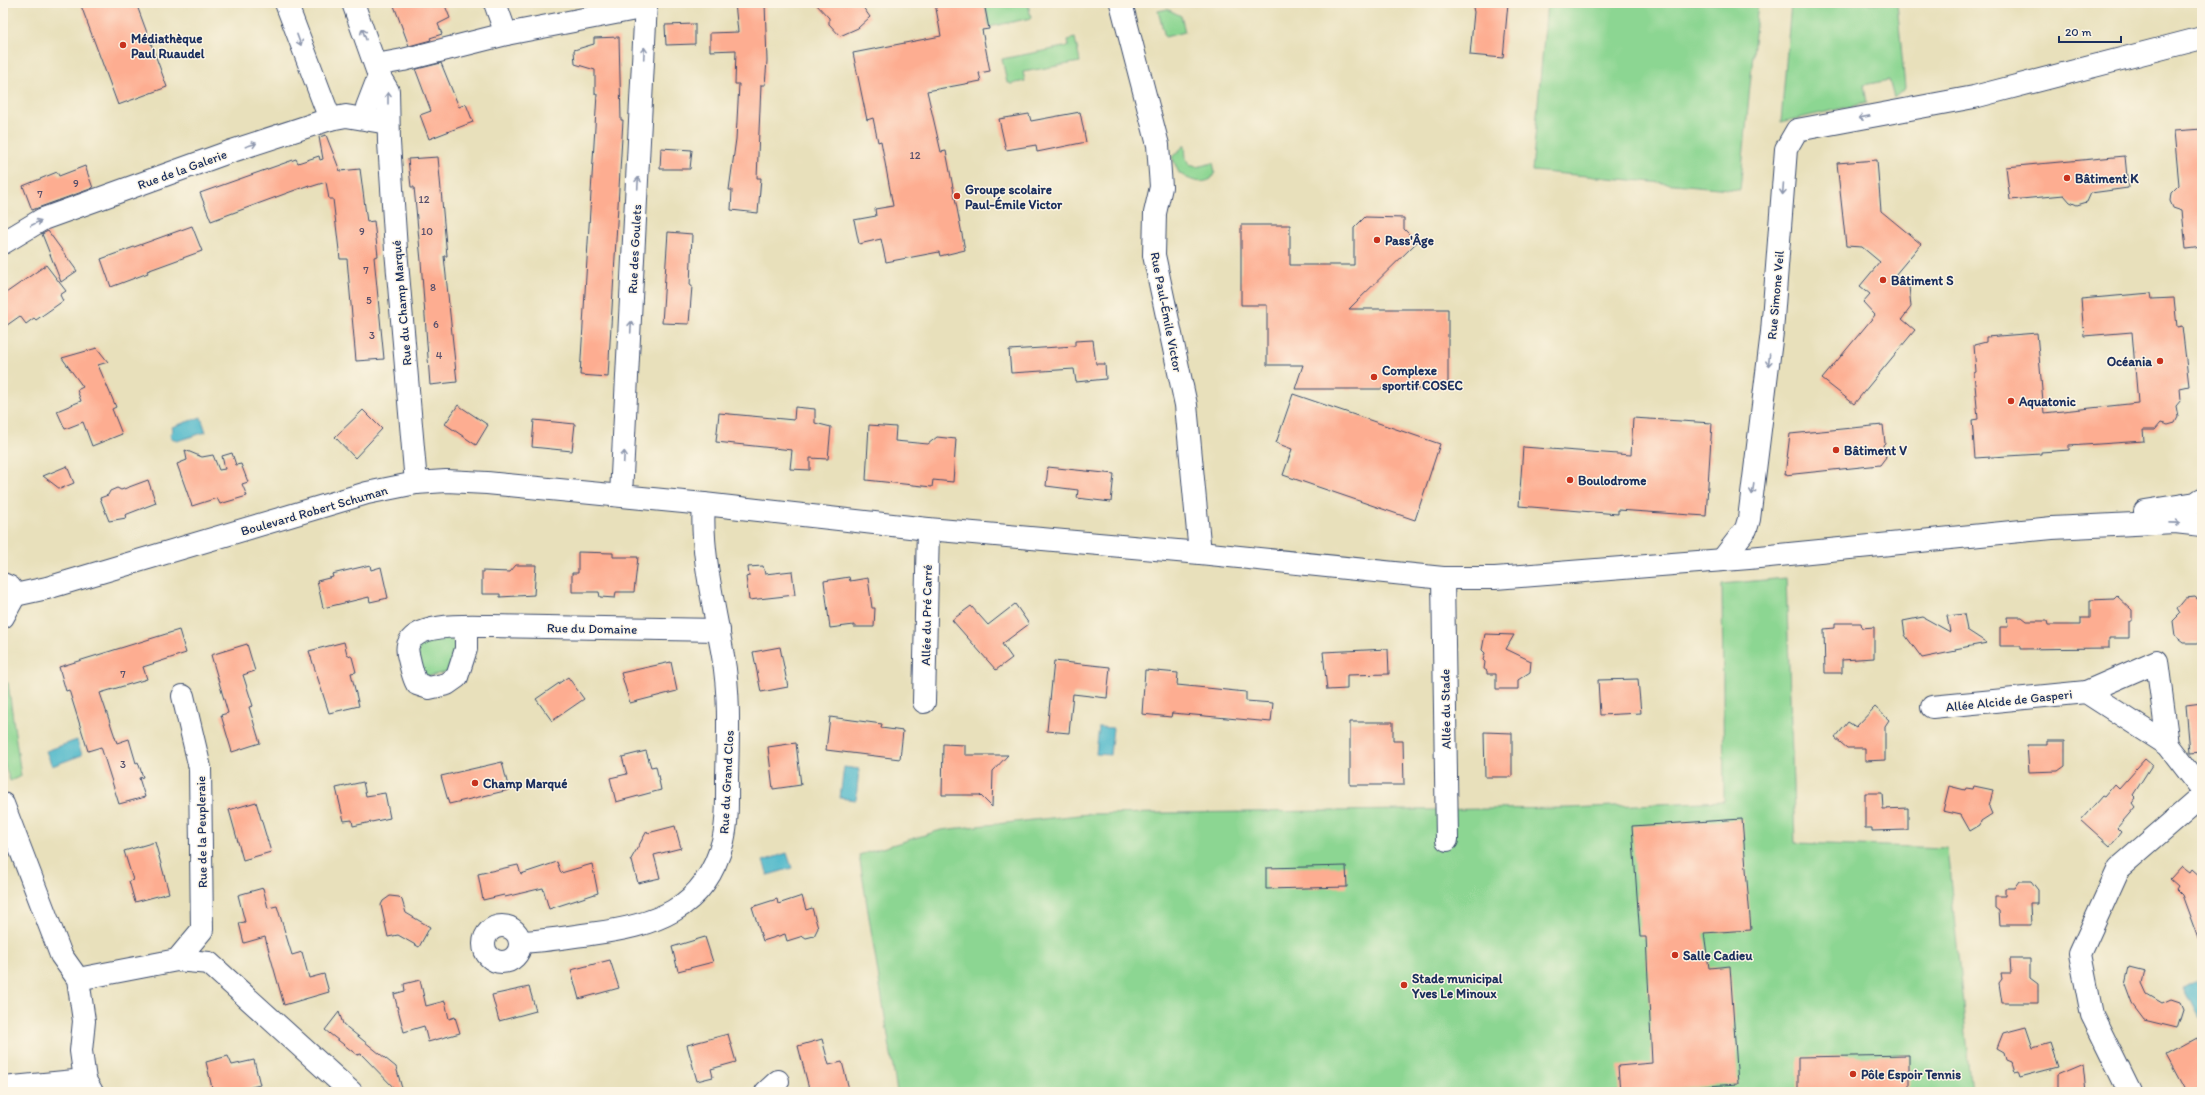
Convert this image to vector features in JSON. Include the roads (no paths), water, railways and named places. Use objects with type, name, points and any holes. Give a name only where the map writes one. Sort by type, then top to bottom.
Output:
[{"type":"street","points":[[286,3],[330,118]]},
{"type":"street","name":"Rue du Champ Marqué","points":[[353,3],[377,70],[388,91],[388,123],[396,250],[416,483]]},
{"type":"street","points":[[495,3],[506,34]]},
{"type":"street","name":"Rue Paul-Émile Victor","points":[[1121,3],[1158,145],[1161,187],[1155,214],[1154,255],[1186,405],[1200,553]]},
{"type":"street","points":[[388,123],[366,118],[367,107],[377,70],[403,60],[506,34],[646,5]]},
{"type":"street","name":"Rue des Goulets","points":[[621,495],[646,5]]},
{"type":"street","name":"Rue Simone Veil","points":[[1722,560],[1746,529],[1753,490],[1771,340],[1786,149],[1797,130],[1902,109],[1974,97],[2202,38]]},
{"type":"street","name":"Rue de la Galerie","points":[[3,243],[42,219],[229,152],[330,118],[346,116],[366,118]]},
{"type":"street","name":"Boulevard Robert Schuman","points":[[9,590],[367,493],[416,483],[446,481],[487,483],[621,495],[928,529],[1200,553],[1443,578],[1494,578],[1722,560],[2052,528]]},
{"type":"street","points":[[2052,528],[2196,503],[2202,499]]},
{"type":"street","name":"Rue du Grand Clos","points":[[521,942],[626,929],[651,923],[684,904],[709,875],[723,841],[726,821],[729,715],[726,672],[702,531],[704,504]]},
{"type":"street","points":[[2052,528],[2175,522],[2202,525]]},
{"type":"street","name":"Allée du Pré Carré","points":[[924,702],[928,529]]},
{"type":"street","name":"Allée du Stade","points":[[1443,578],[1447,840]]},
{"type":"street","points":[[3,617],[9,590]]},
{"type":"street","name":"Rue du Domaine","points":[[466,626],[719,630]]},
{"type":"street","name":"Allée Alcide de Gasperi","points":[[1932,707],[2086,692],[2157,661],[2168,745]]},
{"type":"street","name":"Allée Alcide de Gasperi","points":[[2086,692],[2168,745],[2202,789]]},
{"type":"street","name":"Rue de la Peupleraie","points":[[177,960],[202,930],[200,768],[183,696]]},
{"type":"street","points":[[2130,1092],[2092,1016],[2080,954],[2119,868],[2202,796]]},
{"type":"street","points":[[3,804],[61,955],[78,979],[84,1021],[81,1051],[89,1086],[3,1088]]},
{"type":"street","points":[[78,979],[177,960],[209,964],[351,1092]]},
{"type":"water","points":[[201,417],[206,432],[177,441],[176,439],[171,439],[170,434],[173,430],[172,427]]},
{"type":"water","points":[[1099,727],[1113,728],[1110,755],[1096,754]]},
{"type":"water","points":[[77,740],[82,755],[52,766],[46,751]]},
{"type":"water","points":[[844,767],[859,769],[856,800],[840,798]]},
{"type":"water","points":[[787,853],[792,868],[768,875],[763,861]]},
{"type":"water","points":[[2196,981],[2202,992],[2202,1016],[2199,1018],[2183,988]]},
{"type":"place","name":"Médiathèque Paul Ruaudel","points":[[123,45]]},
{"type":"place","name":"Bâtiment K","points":[[2067,178]]},
{"type":"place","name":"Groupe scolaire Paul-Émile Victor","points":[[957,196]]},
{"type":"place","name":"Pass'Âge","points":[[1377,240]]},
{"type":"place","name":"Bâtiment S","points":[[1883,280]]},
{"type":"place","name":"Océania","points":[[2160,361]]},
{"type":"place","name":"Complexe sportif COSEC","points":[[1374,377]]},
{"type":"place","name":"Aquatonic","points":[[2011,401]]},
{"type":"place","name":"Bâtiment V","points":[[1836,450]]},
{"type":"place","name":"Boulodrome","points":[[1570,480]]},
{"type":"place","name":"Champ Marqué","points":[[475,783]]},
{"type":"place","name":"Salle Cadieu","points":[[1675,955]]},
{"type":"place","name":"Stade municipal Yves Le Minoux","points":[[1404,985]]},
{"type":"place","name":"Pôle Espoir Tennis","points":[[1853,1074]]}]
